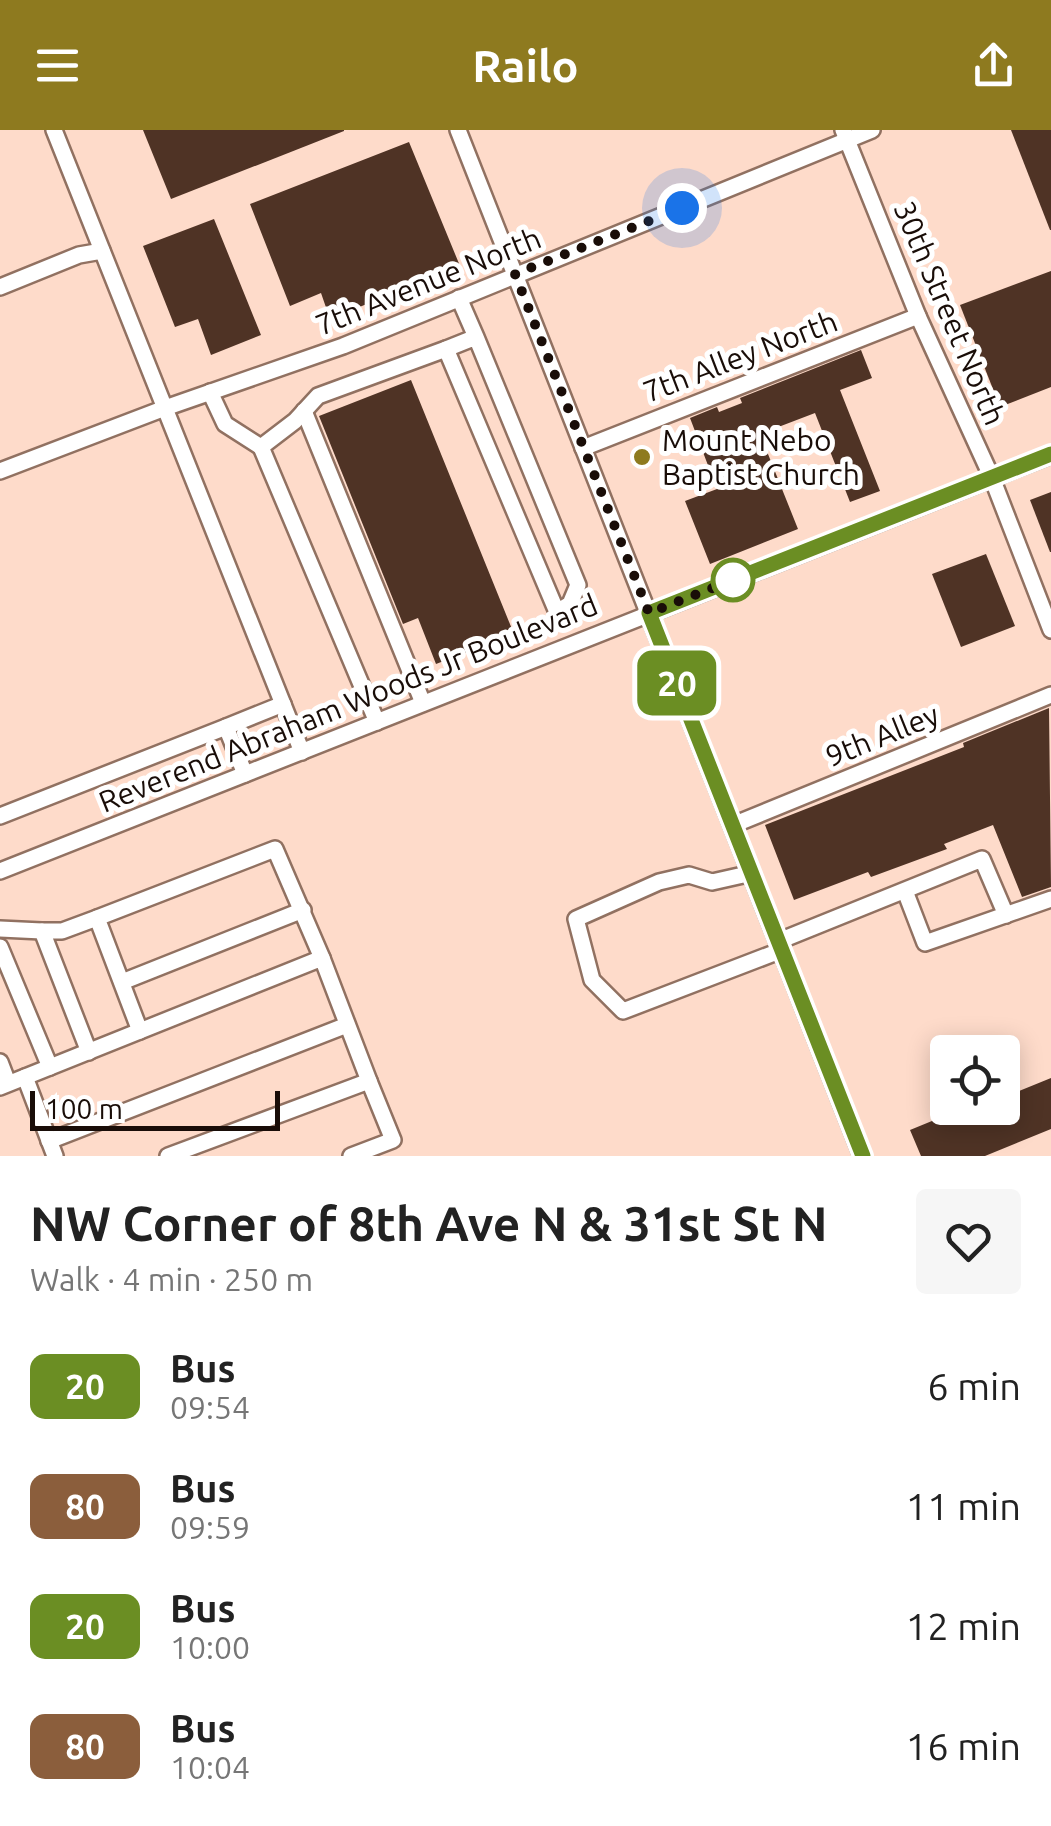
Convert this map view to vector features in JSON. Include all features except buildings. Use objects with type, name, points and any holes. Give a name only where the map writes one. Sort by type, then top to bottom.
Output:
[{"type":"street","points":[[54,130],[302,752]]},
{"type":"street","points":[[458,130],[862,1156]]},
{"type":"street","name":"7th Avenue North","points":[[0,471],[342,346],[844,135],[872,130]]},
{"type":"street","name":"30th Street North","points":[[844,135],[918,316],[992,478],[1051,630]]},
{"type":"street","points":[[0,288],[79,255],[102,251]]},
{"type":"street","points":[[460,298],[578,584],[570,604],[557,612]]},
{"type":"street","name":"7th Alley North","points":[[583,448],[918,316]]},
{"type":"street","points":[[261,446],[318,396],[476,338]]},
{"type":"street","points":[[446,348],[571,644]]},
{"type":"street","points":[[210,392],[226,424],[261,446],[377,722]]},
{"type":"street","points":[[304,412],[423,703]]},
{"type":"street","name":"Reverend Abraham Woods Jr Boulevard","points":[[0,871],[1051,454]]},
{"type":"street","name":"9th Alley","points":[[733,824],[1051,696]]},
{"type":"street","points":[[0,816],[283,704]]},
{"type":"street","points":[[226,727],[245,774]]},
{"type":"street","points":[[0,929],[62,930],[275,849],[394,1140],[351,1156]]},
{"type":"street","points":[[752,872],[712,882],[689,875],[658,882],[576,919],[592,980],[623,1012],[982,859],[1006,915]]},
{"type":"street","points":[[905,892],[925,943],[1051,900]]},
{"type":"street","points":[[122,982],[303,910]]},
{"type":"street","points":[[96,918],[140,1031]]},
{"type":"street","points":[[42,931],[88,1052]]},
{"type":"street","points":[[0,947],[50,1067]]},
{"type":"street","points":[[0,1062],[4,1085],[322,958]]},
{"type":"street","points":[[25,1077],[52,1149],[347,1025]]},
{"type":"street","points":[[168,1156],[368,1080]]},
{"type":"shaded area","points":[[0,130],[1051,130],[1051,1156],[0,1156]]},
{"type":"bus line","name":"20","points":[[863,1156],[649,613],[1051,454]]},
{"type":"place","name":"Mount Nebo Baptist Church","points":[[642,457]]},
{"type":"route","points":[[682,208],[515,274],[649,613],[733,580]]}]
